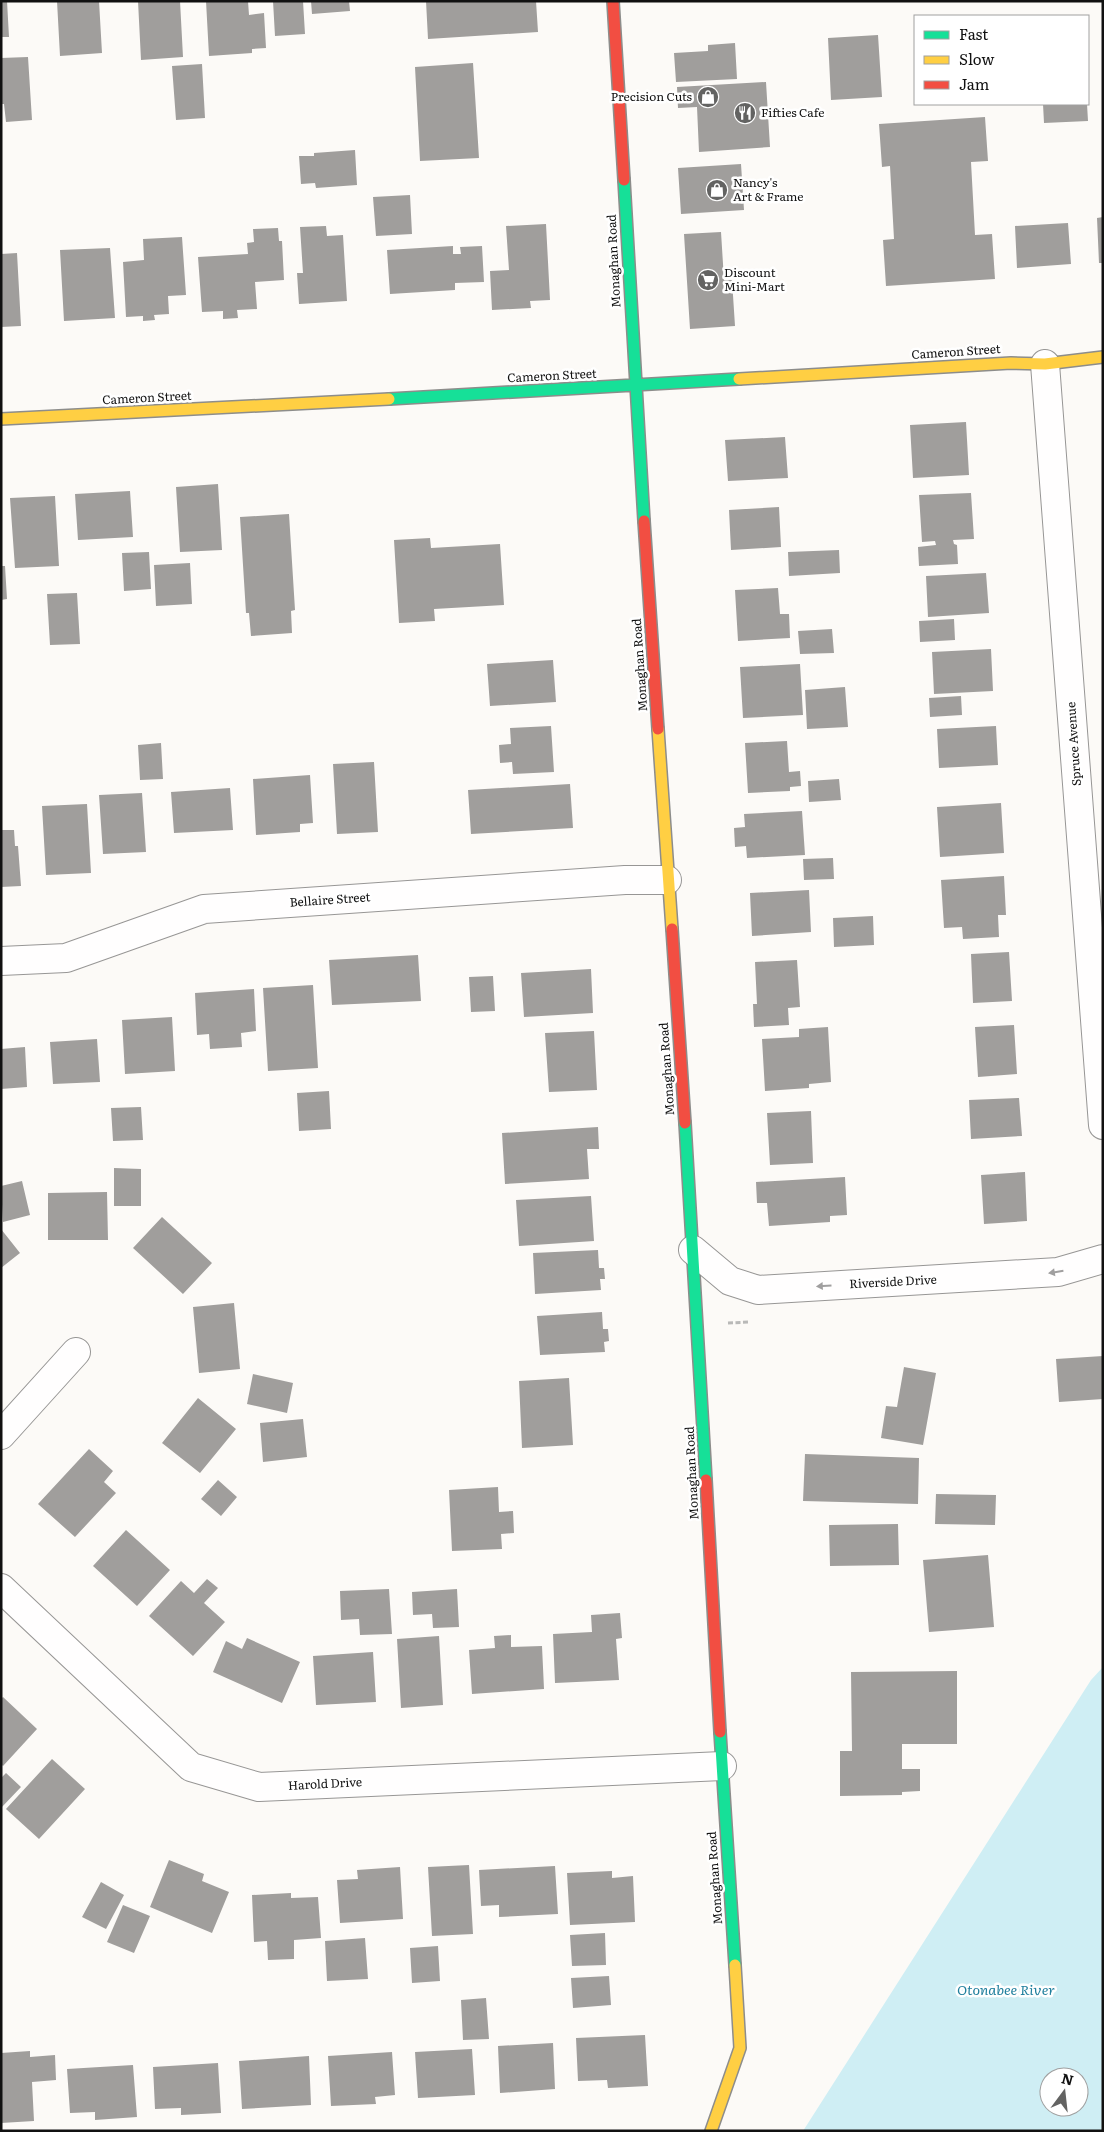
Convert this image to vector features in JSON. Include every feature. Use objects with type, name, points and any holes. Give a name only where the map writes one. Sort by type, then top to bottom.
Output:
[{"type":"street","name":"Monaghan Road","points":[[613,1],[636,386],[693,1250],[740,2048],[711,2131]]},
{"type":"street","name":"Cameron Street","points":[[1,420],[636,386],[1011,363],[1045,364],[1103,357]]},
{"type":"street","name":"Spruce Avenue","points":[[1045,364],[1103,1125]]},
{"type":"street","name":"Bellaire Street","points":[[1,961],[66,958],[204,909],[625,880],[668,880]]},
{"type":"street","name":"Riverside Drive","points":[[693,1250],[730,1281],[758,1290],[1058,1272],[1103,1258]]},
{"type":"street","points":[[1,1436],[76,1352]]},
{"type":"street","name":"Harold Drive","points":[[1,1588],[192,1767],[259,1787],[722,1766]]},
{"type":"water","name":"Otonabee River","points":[[1103,1667],[1103,2131],[803,2131],[1091,1680]]},
{"type":"building","points":[[1,1],[7,1],[9,37],[1,37]]},
{"type":"building","points":[[57,1],[99,1],[102,53],[60,56]]},
{"type":"building","points":[[138,1],[180,1],[183,57],[141,60]]},
{"type":"building","points":[[206,1],[248,1],[249,15],[264,13],[266,48],[252,49],[252,53],[209,56]]},
{"type":"building","points":[[273,1],[303,1],[305,34],[275,36]]},
{"type":"building","points":[[311,1],[349,1],[350,11],[312,14]]},
{"type":"building","points":[[426,1],[536,1],[538,32],[428,39]]},
{"type":"building","points":[[878,35],[882,97],[831,100],[828,38]]},
{"type":"building","points":[[735,43],[737,79],[676,82],[674,53],[708,51],[708,45]]},
{"type":"building","points":[[28,57],[32,120],[6,122],[4,104],[1,104],[1,58]]},
{"type":"building","points":[[473,63],[479,158],[420,161],[415,67]]},
{"type":"building","points":[[202,64],[205,118],[176,120],[172,66]]},
{"type":"building","points":[[766,82],[770,147],[699,152],[697,107],[678,108],[677,87]]},
{"type":"building","points":[[1043,105],[1087,105],[1088,121],[1044,123]]},
{"type":"building","points":[[985,117],[988,161],[971,162],[975,235],[992,234],[995,279],[886,286],[883,240],[894,239],[890,166],[882,167],[879,124]]},
{"type":"building","points":[[355,150],[357,185],[316,188],[315,183],[301,184],[299,156],[314,156],[314,153]]},
{"type":"building","points":[[741,164],[744,210],[681,214],[678,168]]},
{"type":"building","points":[[410,195],[412,234],[376,236],[373,197]]},
{"type":"building","points":[[1103,217],[1103,263],[1099,263],[1097,218]]},
{"type":"building","points":[[1068,223],[1071,264],[1017,268],[1015,226]]},
{"type":"building","points":[[546,224],[550,300],[530,301],[531,308],[492,310],[490,271],[509,270],[506,226]]},
{"type":"building","points":[[326,226],[327,236],[343,235],[347,301],[299,304],[297,273],[303,273],[300,227]]},
{"type":"building","points":[[278,228],[279,241],[282,241],[284,280],[255,282],[257,309],[237,310],[238,318],[223,319],[223,311],[202,312],[198,257],[248,254],[247,243],[254,242],[253,229]]},
{"type":"building","points":[[721,232],[724,280],[732,280],[735,326],[690,329],[684,234]]},
{"type":"building","points":[[182,237],[186,295],[168,296],[169,314],[154,315],[155,320],[143,321],[143,316],[126,317],[123,262],[144,260],[143,239]]},
{"type":"building","points":[[453,246],[453,254],[461,254],[460,247],[482,246],[484,282],[455,283],[455,290],[390,294],[387,250]]},
{"type":"building","points":[[110,248],[115,318],[64,321],[60,250]]},
{"type":"building","points":[[17,253],[21,326],[1,327],[1,254]]},
{"type":"building","points":[[966,422],[969,475],[913,478],[910,425]]},
{"type":"building","points":[[785,437],[788,478],[728,481],[725,440]]},
{"type":"building","points":[[218,484],[222,550],[180,552],[176,487]]},
{"type":"building","points":[[130,491],[133,537],[78,540],[75,494]]},
{"type":"building","points":[[971,493],[974,539],[953,540],[954,544],[957,545],[958,564],[919,566],[918,547],[936,545],[935,541],[922,542],[919,495]]},
{"type":"building","points":[[55,496],[59,566],[15,568],[10,498]]},
{"type":"building","points":[[779,507],[781,547],[731,550],[729,510]]},
{"type":"building","points":[[289,514],[295,610],[291,611],[292,633],[251,636],[249,613],[246,613],[240,517]]},
{"type":"building","points":[[430,538],[431,548],[500,544],[504,605],[434,609],[435,621],[399,623],[394,540]]},
{"type":"building","points":[[839,550],[840,573],[789,576],[788,552]]},
{"type":"building","points":[[149,552],[151,589],[124,591],[122,553]]},
{"type":"building","points":[[190,563],[192,604],[156,606],[154,565]]},
{"type":"building","points":[[1,566],[5,566],[7,599],[1,600]]},
{"type":"building","points":[[986,573],[989,613],[928,617],[926,576]]},
{"type":"building","points":[[778,588],[780,614],[789,614],[790,638],[738,641],[735,590]]},
{"type":"building","points":[[77,593],[80,644],[50,645],[47,594]]},
{"type":"building","points":[[954,619],[955,640],[920,642],[919,621]]},
{"type":"building","points":[[832,629],[834,653],[800,654],[798,631]]},
{"type":"building","points":[[991,649],[993,691],[934,694],[932,652]]},
{"type":"building","points":[[553,660],[556,702],[490,706],[487,664]]},
{"type":"building","points":[[800,664],[803,715],[743,718],[740,667]]},
{"type":"building","points":[[845,687],[848,727],[807,729],[805,690]]},
{"type":"building","points":[[961,696],[962,715],[930,717],[929,698]]},
{"type":"building","points":[[551,726],[554,772],[513,774],[512,762],[500,763],[499,745],[511,744],[510,728]]},
{"type":"building","points":[[996,726],[998,765],[939,768],[937,729]]},
{"type":"building","points":[[787,741],[789,772],[800,771],[801,786],[790,787],[790,791],[748,793],[745,743]]},
{"type":"building","points":[[161,743],[163,779],[140,780],[138,745]]},
{"type":"building","points":[[374,762],[378,832],[337,834],[333,764]]},
{"type":"building","points":[[310,775],[313,823],[300,824],[300,832],[256,835],[253,779]]},
{"type":"building","points":[[839,779],[841,800],[809,802],[808,781]]},
{"type":"building","points":[[570,784],[573,828],[471,834],[468,790]]},
{"type":"building","points":[[230,788],[233,830],[174,833],[171,792]]},
{"type":"building","points":[[142,793],[146,852],[103,854],[99,795]]},
{"type":"building","points":[[1001,803],[1004,853],[940,857],[937,807]]},
{"type":"building","points":[[87,804],[91,873],[46,875],[42,806]]},
{"type":"building","points":[[802,811],[805,855],[747,858],[746,846],[735,847],[734,828],[745,827],[744,814]]},
{"type":"building","points":[[1,830],[14,830],[15,846],[18,846],[21,886],[1,887]]},
{"type":"building","points":[[833,858],[834,879],[804,880],[803,859]]},
{"type":"building","points":[[1004,876],[1006,915],[998,915],[999,937],[963,939],[962,927],[944,928],[941,880]]},
{"type":"building","points":[[809,890],[811,932],[752,936],[750,893]]},
{"type":"building","points":[[873,916],[874,945],[834,947],[833,918]]},
{"type":"building","points":[[1009,952],[1012,1001],[973,1003],[971,954]]},
{"type":"building","points":[[418,955],[421,1001],[332,1005],[329,960]]},
{"type":"building","points":[[797,960],[800,1007],[788,1008],[789,1025],[754,1027],[753,1004],[757,1004],[755,962]]},
{"type":"building","points":[[591,969],[593,1013],[524,1017],[521,973]]},
{"type":"building","points":[[493,976],[495,1011],[471,1012],[469,977]]},
{"type":"building","points":[[313,985],[318,1068],[268,1071],[263,988]]},
{"type":"building","points":[[254,989],[256,1031],[241,1033],[242,1047],[210,1049],[209,1034],[197,1035],[195,993]]},
{"type":"building","points":[[172,1017],[175,1071],[125,1074],[122,1020]]},
{"type":"building","points":[[1014,1025],[1017,1074],[978,1077],[975,1027]]},
{"type":"building","points":[[828,1027],[831,1082],[809,1084],[809,1088],[765,1091],[762,1039],[799,1037],[799,1029]]},
{"type":"building","points":[[594,1031],[597,1090],[549,1092],[545,1033]]},
{"type":"building","points":[[97,1039],[100,1082],[53,1084],[50,1042]]},
{"type":"building","points":[[25,1047],[27,1087],[1,1089],[1,1049]]},
{"type":"building","points":[[329,1091],[331,1129],[299,1131],[297,1093]]},
{"type":"building","points":[[1019,1098],[1022,1136],[971,1139],[969,1100]]},
{"type":"building","points":[[141,1107],[143,1140],[113,1141],[111,1108]]},
{"type":"building","points":[[811,1111],[813,1163],[770,1165],[767,1113]]},
{"type":"building","points":[[598,1127],[599,1149],[587,1149],[589,1179],[505,1184],[502,1133]]},
{"type":"building","points":[[114,1168],[141,1169],[141,1206],[114,1206]]},
{"type":"building","points":[[1025,1172],[1027,1221],[984,1224],[981,1175]]},
{"type":"building","points":[[845,1177],[847,1215],[830,1216],[830,1222],[769,1226],[767,1203],[757,1203],[756,1182]]},
{"type":"building","points":[[22,1181],[30,1215],[3,1222],[1,1186]]},
{"type":"building","points":[[107,1192],[108,1240],[48,1240],[48,1193]]},
{"type":"building","points":[[591,1196],[594,1241],[519,1246],[516,1200]]},
{"type":"building","points":[[162,1217],[212,1263],[183,1294],[133,1248]]},
{"type":"building","points":[[1,1229],[20,1253],[1,1268]]},
{"type":"building","points":[[598,1250],[599,1268],[604,1268],[605,1279],[600,1279],[601,1290],[535,1294],[533,1253]]},
{"type":"building","points":[[234,1303],[240,1369],[199,1373],[193,1307]]},
{"type":"building","points":[[602,1312],[603,1329],[608,1329],[609,1341],[604,1342],[605,1352],[540,1355],[537,1316]]},
{"type":"building","points":[[1103,1356],[1103,1399],[1059,1402],[1056,1359]]},
{"type":"building","points":[[904,1367],[936,1373],[923,1445],[881,1438],[886,1406],[897,1407]]},
{"type":"building","points":[[253,1374],[293,1383],[287,1413],[247,1404]]},
{"type":"building","points":[[569,1378],[573,1445],[522,1448],[519,1381]]},
{"type":"building","points":[[198,1398],[236,1429],[200,1473],[162,1443]]},
{"type":"building","points":[[303,1419],[307,1457],[263,1462],[260,1423]]},
{"type":"building","points":[[89,1449],[113,1471],[104,1482],[116,1493],[75,1537],[38,1504]]},
{"type":"building","points":[[805,1454],[919,1458],[918,1504],[803,1501]]},
{"type":"building","points":[[218,1480],[237,1497],[221,1516],[201,1499]]},
{"type":"building","points":[[498,1487],[499,1512],[513,1511],[514,1533],[501,1534],[502,1549],[452,1551],[449,1490]]},
{"type":"building","points":[[936,1494],[996,1495],[995,1525],[935,1524]]},
{"type":"building","points":[[898,1524],[899,1565],[830,1566],[829,1525]]},
{"type":"building","points":[[126,1530],[170,1570],[137,1606],[93,1566]]},
{"type":"building","points":[[988,1555],[994,1627],[929,1632],[923,1560]]},
{"type":"building","points":[[207,1579],[218,1588],[204,1603],[225,1622],[193,1656],[149,1616],[181,1581],[194,1593]]},
{"type":"building","points":[[389,1589],[392,1634],[360,1635],[359,1619],[341,1620],[340,1591]]},
{"type":"building","points":[[457,1589],[459,1627],[433,1628],[432,1614],[413,1615],[412,1592]]},
{"type":"building","points":[[620,1613],[622,1638],[616,1639],[619,1680],[555,1683],[553,1634],[592,1632],[591,1615]]},
{"type":"building","points":[[511,1635],[511,1647],[542,1646],[544,1689],[472,1694],[469,1650],[495,1648],[494,1636]]},
{"type":"building","points":[[439,1636],[443,1705],[401,1708],[397,1639]]},
{"type":"building","points":[[247,1638],[300,1662],[282,1703],[213,1672],[226,1641],[242,1649]]},
{"type":"building","points":[[373,1652],[376,1702],[316,1705],[313,1656]]},
{"type":"building","points":[[957,1671],[957,1744],[902,1744],[902,1769],[920,1769],[920,1791],[902,1792],[902,1795],[840,1796],[840,1751],[852,1751],[851,1672]]},
{"type":"building","points":[[3,1697],[37,1729],[3,1766],[1,1764],[1,1699]]},
{"type":"building","points":[[52,1759],[85,1789],[39,1839],[6,1809]]},
{"type":"building","points":[[6,1773],[21,1787],[1,1808],[1,1778]]},
{"type":"building","points":[[169,1860],[204,1874],[202,1881],[229,1892],[212,1933],[150,1907]]},
{"type":"building","points":[[469,1865],[473,1934],[432,1936],[428,1867]]},
{"type":"building","points":[[555,1866],[558,1914],[499,1917],[499,1905],[481,1906],[479,1870]]},
{"type":"building","points":[[400,1867],[403,1919],[340,1923],[337,1880],[358,1879],[357,1870]]},
{"type":"building","points":[[612,1871],[612,1878],[633,1876],[635,1922],[570,1925],[567,1873]]},
{"type":"building","points":[[101,1882],[124,1895],[106,1929],[82,1917]]},
{"type":"building","points":[[291,1893],[291,1898],[318,1897],[321,1938],[294,1940],[294,1959],[268,1960],[267,1941],[254,1942],[252,1895]]},
{"type":"building","points":[[123,1905],[150,1916],[134,1953],[107,1942]]},
{"type":"building","points":[[605,1933],[606,1965],[572,1966],[570,1935]]},
{"type":"building","points":[[365,1938],[368,1979],[327,1981],[325,1941]]},
{"type":"building","points":[[438,1946],[440,1981],[412,1983],[410,1948]]},
{"type":"building","points":[[609,1976],[611,2005],[573,2008],[571,1978]]},
{"type":"building","points":[[486,1998],[489,2039],[463,2040],[461,2000]]},
{"type":"building","points":[[645,2035],[648,2086],[608,2088],[607,2080],[578,2081],[576,2038]]},
{"type":"building","points":[[553,2043],[555,2089],[500,2093],[498,2046]]},
{"type":"building","points":[[472,2049],[475,2095],[418,2098],[415,2052]]},
{"type":"building","points":[[30,2051],[30,2057],[55,2055],[56,2080],[32,2082],[34,2121],[1,2123],[1,2053]]},
{"type":"building","points":[[392,2052],[395,2095],[375,2097],[376,2104],[331,2106],[328,2056]]},
{"type":"building","points":[[309,2056],[311,2105],[242,2109],[239,2061]]},
{"type":"building","points":[[218,2063],[221,2113],[181,2115],[181,2108],[155,2109],[153,2067]]},
{"type":"building","points":[[133,2065],[137,2117],[95,2120],[95,2112],[70,2113],[67,2069]]},
{"type":"traffic: fast","points":[[624,180],[644,521]]},
{"type":"traffic: fast","points":[[389,399],[739,379]]},
{"type":"traffic: fast","points":[[685,1123],[706,1480]]},
{"type":"traffic: fast","points":[[720,1732],[735,1965]]},
{"type":"traffic: slow","points":[[739,379],[1011,363],[1045,364],[1103,357]]},
{"type":"traffic: slow","points":[[1,419],[389,399]]},
{"type":"traffic: slow","points":[[658,729],[672,929]]},
{"type":"traffic: slow","points":[[711,2131],[740,2048],[735,1965]]},
{"type":"traffic: jam","points":[[613,1],[624,180]]},
{"type":"traffic: jam","points":[[644,521],[658,729]]},
{"type":"traffic: jam","points":[[672,929],[685,1123]]},
{"type":"traffic: jam","points":[[706,1480],[720,1732]]},
{"type":"place","name":"Precision Cuts","points":[[708,97]]},
{"type":"place","name":"Fifties Cafe","points":[[745,113]]},
{"type":"place","name":"Nancy's Art & Frame","points":[[717,190]]},
{"type":"place","name":"Discount Mini-Mart","points":[[708,280]]}]
